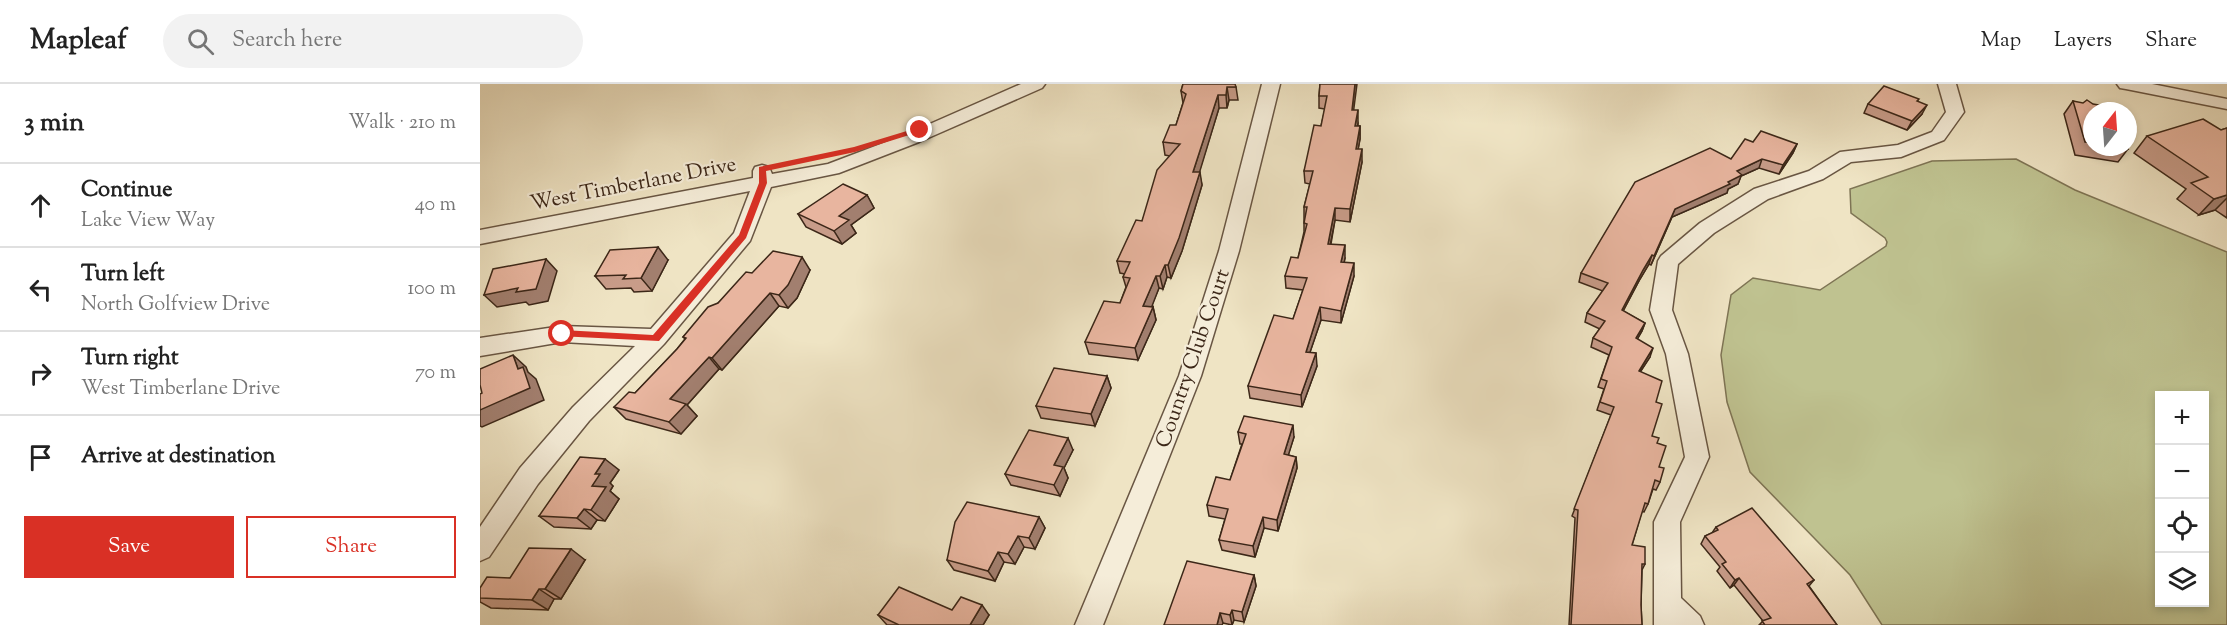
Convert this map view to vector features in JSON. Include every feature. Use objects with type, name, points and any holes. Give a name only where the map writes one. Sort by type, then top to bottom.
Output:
[{"type":"street","name":"West Timberlane Drive","points":[[480,224],[762,176],[832,169],[913,138],[1036,84]]},
{"type":"street","name":"Country Club Court","points":[[1089,625],[1191,376],[1229,251],[1271,84]]},
{"type":"street","points":[[1690,625],[1669,614],[1667,522],[1697,457],[1677,354],[1661,310],[1668,261],[1707,228],[1761,194],[1816,175],[1847,156],[1902,151],[1938,136],[1955,112],[1948,90],[1929,84]]},
{"type":"street","points":[[2126,84],[2227,104]]},
{"type":"street","points":[[2183,84],[2227,93]]},
{"type":"street","name":"West Timberlane Drive","points":[[480,237],[762,176]]},
{"type":"street","points":[[480,549],[529,476],[581,414],[656,338],[743,236],[762,176]]},
{"type":"street","points":[[480,347],[562,334],[656,338]]},
{"type":"green space","points":[[2016,159],[2075,190],[2227,252],[2227,625],[1882,625],[1850,575],[1750,472],[1727,402],[1721,355],[1731,295],[1753,278],[1820,290],[1886,246],[1885,238],[1851,213],[1850,189],[1932,161]]},
{"type":"building","points":[[1183,84],[1235,84],[1236,87],[1227,87],[1226,95],[1218,95],[1193,172],[1200,172],[1179,238],[1168,265],[1165,265],[1160,276],[1156,276],[1143,306],[1153,307],[1135,348],[1085,342],[1104,301],[1120,303],[1130,278],[1123,277],[1130,262],[1117,261],[1136,220],[1142,221],[1157,170],[1180,144],[1163,142],[1170,125],[1176,125],[1186,94],[1181,91]]},
{"type":"building","points":[[1320,84],[1355,84],[1352,110],[1358,110],[1355,126],[1360,126],[1356,149],[1362,149],[1350,209],[1335,208],[1328,244],[1345,245],[1341,262],[1354,263],[1341,311],[1320,307],[1306,352],[1316,353],[1301,395],[1248,386],[1274,315],[1293,319],[1307,278],[1285,276],[1291,257],[1298,258],[1307,224],[1304,223],[1307,207],[1304,207],[1313,171],[1304,171],[1314,125],[1321,126],[1327,96],[1319,96]]},
{"type":"building","points":[[1884,86],[1919,99],[1917,101],[1927,105],[1912,121],[1868,104]]},
{"type":"building","points":[[2073,101],[2083,103],[2083,135]]},
{"type":"building","points":[[2203,119],[2221,130],[2227,128],[2227,195],[2214,199],[2191,183],[2208,177],[2147,136]]},
{"type":"building","points":[[1761,131],[1797,144],[1783,165],[1762,159],[1737,171],[1742,175],[1728,182],[1730,184],[1675,209],[1654,256],[1652,255],[1643,270],[1622,310],[1645,323],[1636,338],[1653,348],[1639,371],[1662,381],[1656,402],[1662,404],[1652,436],[1659,438],[1657,443],[1666,446],[1659,467],[1664,468],[1660,482],[1655,480],[1648,504],[1645,503],[1632,545],[1645,547],[1645,564],[1642,564],[1642,625],[1571,625],[1578,510],[1574,509],[1614,407],[1600,402],[1607,381],[1601,379],[1612,347],[1593,338],[1605,321],[1587,313],[1608,283],[1581,273],[1635,182],[1710,148],[1731,159],[1745,139],[1753,142]]},
{"type":"building","points":[[843,184],[867,195],[839,216],[849,220],[834,231],[798,214]]},
{"type":"building","points":[[658,247],[641,278],[623,279],[626,275],[595,276],[610,250]]},
{"type":"building","points":[[773,251],[802,257],[788,285],[779,295],[770,293],[712,358],[709,357],[670,399],[686,404],[669,422],[614,407],[629,392],[635,393],[677,349],[686,338],[683,337],[708,307],[718,303],[746,272],[752,273]]},
{"type":"building","points":[[546,259],[536,289],[516,292],[518,288],[484,295],[493,269]]},
{"type":"building","points":[[513,355],[518,369],[523,367],[530,388],[480,410],[480,394],[482,393],[480,369]]},
{"type":"building","points":[[1054,368],[1107,376],[1091,414],[1036,406]]},
{"type":"building","points":[[1244,416],[1293,425],[1284,454],[1296,457],[1277,520],[1263,517],[1253,546],[1219,540],[1228,509],[1207,505],[1216,477],[1230,480],[1246,434],[1238,432]]},
{"type":"building","points":[[1029,430],[1068,438],[1054,465],[1063,467],[1054,485],[1005,474]]},
{"type":"building","points":[[580,457],[605,459],[595,474],[600,474],[592,486],[606,487],[591,510],[584,509],[577,518],[539,516]]},
{"type":"building","points":[[967,502],[1039,517],[1029,538],[1018,536],[1008,554],[998,552],[988,571],[947,560],[955,522]]},
{"type":"building","points":[[1752,508],[1814,580],[1807,584],[1837,625],[1765,625],[1762,621],[1771,618],[1739,578],[1735,580],[1722,564],[1726,562],[1705,536],[1718,530],[1716,527]]},
{"type":"building","points":[[529,548],[571,549],[545,589],[539,589],[532,600],[480,598],[480,588],[487,577],[510,578]]},
{"type":"building","points":[[1187,561],[1254,575],[1242,612],[1232,610],[1230,615],[1220,613],[1217,625],[1164,625]]},
{"type":"building","points":[[899,587],[952,610],[961,597],[982,605],[970,625],[899,625],[878,615]]},
{"type":"route","points":[[562,334],[656,338],[743,236],[763,183],[762,169],[855,150],[920,130]]}]
